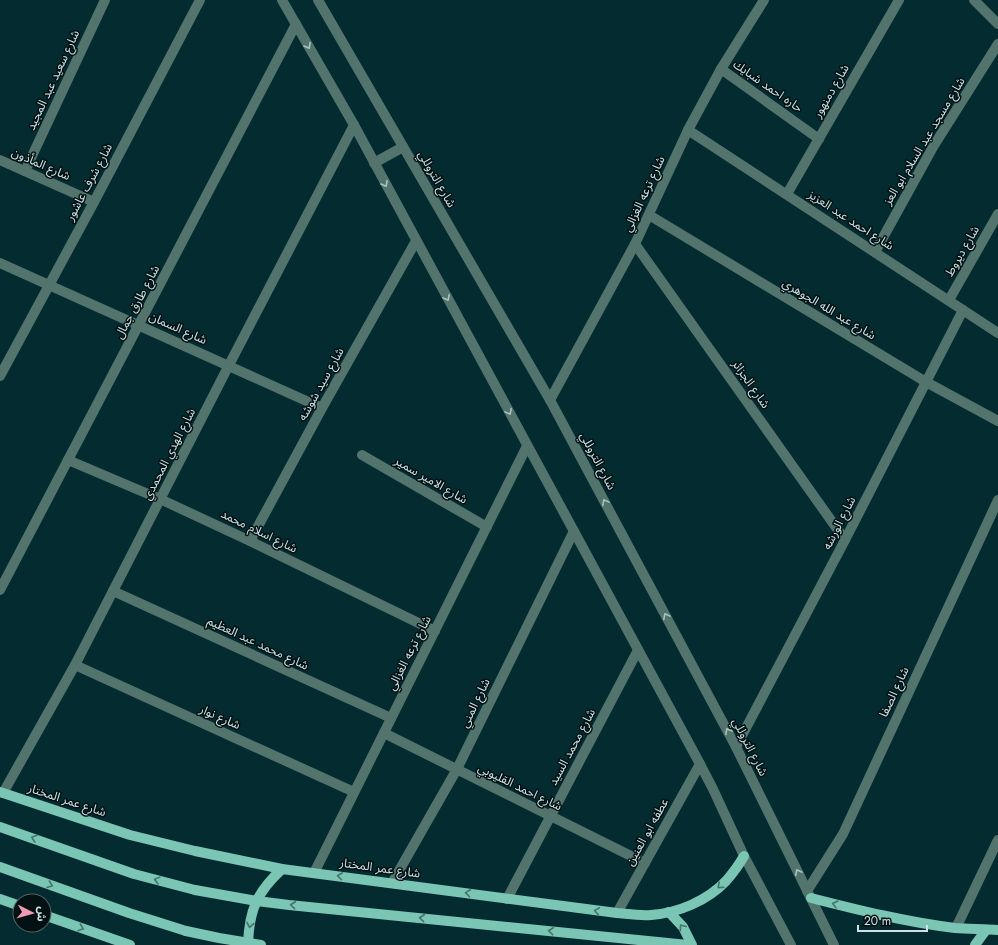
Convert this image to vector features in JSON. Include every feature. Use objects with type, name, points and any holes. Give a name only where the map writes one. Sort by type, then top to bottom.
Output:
[{"type":"main road","name":"شارع عمر المختار","points":[[2,793],[130,835],[195,851],[282,869],[617,913],[651,915],[684,908],[712,893],[725,882],[744,856]]},
{"type":"main road","points":[[0,826],[134,874],[195,890],[258,901],[688,945]]},
{"type":"main road","points":[[0,866],[129,913],[186,931],[261,945]]},
{"type":"main road","points":[[248,945],[248,929],[252,911],[259,895],[269,881],[282,869]]},
{"type":"main road","points":[[809,895],[919,923],[956,928],[998,930]]},
{"type":"main road","points":[[0,899],[12,903]]},
{"type":"main road","points":[[669,912],[684,927],[692,945]]},
{"type":"main road","points":[[52,918],[130,945]]},
{"type":"main road","points":[[975,945],[986,930]]},
{"type":"street","name":"شارع سعيد عبد المجيد","points":[[24,171],[105,0]]},
{"type":"street","name":"شارع شرف عاشور","points":[[0,376],[94,202],[200,0]]},
{"type":"street","points":[[282,0],[354,125],[700,764],[744,856],[791,945]]},
{"type":"street","name":"شارع التروللي","points":[[318,0],[550,400],[736,747],[834,945]]},
{"type":"street","name":"شارع ترعه الغزالي","points":[[550,400],[635,244],[688,130],[721,69],[764,0]]},
{"type":"street","name":"شارع دمنهور","points":[[787,194],[899,0]]},
{"type":"street","points":[[974,0],[997,22]]},
{"type":"street","name":"شارع طارق جمال","points":[[0,590],[296,24]]},
{"type":"street","name":"شارع مسجد عبد السلام ابو العز","points":[[875,252],[933,147],[998,44]]},
{"type":"street","name":"حاره احمد شبايك","points":[[721,69],[819,139]]},
{"type":"street","name":"شارع الهدي المحمدي","points":[[2,793],[75,665],[354,125]]},
{"type":"street","name":"شارع احمد عبد العزيز","points":[[688,130],[998,333]]},
{"type":"street","points":[[374,163],[403,147]]},
{"type":"street","name":"شارع المأذون","points":[[0,160],[94,202]]},
{"type":"street","name":"شارع ديروط","points":[[949,300],[998,214]]},
{"type":"street","name":"شارع عبد الله الجوهري","points":[[648,215],[926,382],[998,421]]},
{"type":"street","name":"شارع سيد شوشه","points":[[250,541],[322,408],[416,241]]},
{"type":"street","name":"شارع الجزائر","points":[[635,244],[845,540]]},
{"type":"street","name":"شارع السمان","points":[[0,262],[322,408]]},
{"type":"street","name":"شارع الورشه","points":[[736,747],[845,540],[962,310]]},
{"type":"street","name":"شارع ترعه الغزالي","points":[[314,873],[527,446]]},
{"type":"street","name":"شارع الامير سمير","points":[[362,455],[487,527]]},
{"type":"street","name":"شارع اسلام محمد","points":[[68,460],[160,499],[435,630]]},
{"type":"street","name":"شارع الصفا","points":[[809,895],[843,834],[998,500]]},
{"type":"street","name":"شارع المني","points":[[392,883],[457,769],[574,531]]},
{"type":"street","name":"شارع محمد عبد العظيم","points":[[113,591],[391,718]]},
{"type":"street","name":"شارع محمد السيد","points":[[507,899],[638,650]]},
{"type":"street","name":"شارع نوار","points":[[75,665],[354,792]]},
{"type":"street","name":"شارع احمد القليوبي","points":[[384,733],[645,863]]},
{"type":"street","name":"عطفه ابو العنين","points":[[617,913],[700,764]]},
{"type":"street","points":[[956,928],[998,840]]}]
